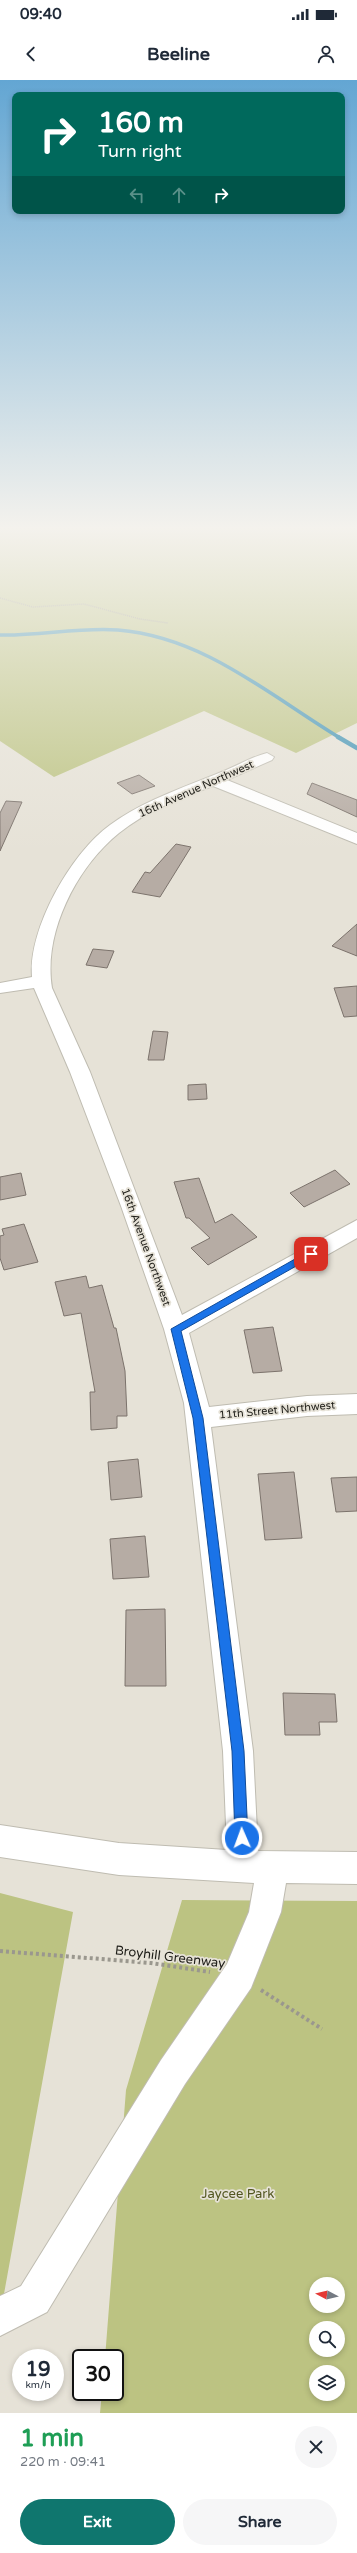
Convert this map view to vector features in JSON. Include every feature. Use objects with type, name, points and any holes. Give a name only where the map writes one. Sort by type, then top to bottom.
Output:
[{"type":"street","name":"16th Avenue Northwest","points":[[0,2317],[34,2299],[173,2072],[239,1976],[265,1912],[238,1751],[198,1418],[176,1329],[105,1134],[92,1108],[80,1072],[53,1012],[42,981],[40,965],[46,927],[62,896],[93,850],[114,830],[140,812],[216,781],[267,757]]},
{"type":"street","points":[[216,781],[357,839]]},
{"type":"street","points":[[0,988],[42,981]]},
{"type":"street","points":[[176,1329],[357,1228]]},
{"type":"street","name":"11th Street Northwest","points":[[198,1418],[307,1406],[357,1404]]},
{"type":"street","points":[[0,1841],[119,1859],[258,1867],[357,1868]]},
{"type":"path","name":"Broyhill Greenway","points":[[0,1951],[151,1963],[239,1976],[322,2029]]},
{"type":"green space","points":[[0,635],[357,635],[357,723],[296,753],[204,711],[54,777],[0,741]]},
{"type":"green space","points":[[0,1893],[73,1912],[0,2316]]},
{"type":"green space","name":"Jaycee Park","points":[[182,1900],[357,1901],[357,2413],[100,2413],[101,2401],[124,2401],[124,2349],[106,2349],[126,2090]]},
{"type":"building","points":[[139,775],[155,786],[132,794],[117,783]]},
{"type":"building","points":[[312,783],[357,800],[357,817],[307,794]]},
{"type":"building","points":[[6,801],[22,802],[0,851],[0,813]]},
{"type":"building","points":[[176,844],[191,847],[160,897],[132,892],[145,872],[150,873]]},
{"type":"building","points":[[357,924],[357,956],[332,946]]},
{"type":"building","points":[[93,949],[114,951],[107,968],[86,965]]},
{"type":"building","points":[[357,986],[357,1016],[344,1017],[334,988]]},
{"type":"building","points":[[153,1031],[168,1032],[164,1060],[148,1060]]},
{"type":"building","points":[[206,1084],[207,1099],[188,1100],[188,1085]]},
{"type":"building","points":[[335,1170],[350,1184],[304,1207],[290,1193]]},
{"type":"building","points":[[21,1173],[26,1195],[0,1200],[0,1177]]},
{"type":"building","points":[[199,1178],[215,1223],[232,1214],[257,1237],[208,1265],[191,1248],[210,1238],[189,1218],[186,1218],[174,1182]]},
{"type":"building","points":[[24,1224],[38,1262],[4,1270],[0,1258],[0,1236],[4,1235],[2,1229]]},
{"type":"building","points":[[86,1276],[89,1288],[102,1285],[114,1328],[116,1328],[125,1371],[127,1416],[117,1416],[117,1428],[91,1430],[90,1392],[95,1392],[81,1313],[64,1316],[55,1282]]},
{"type":"building","points":[[273,1327],[282,1371],[253,1373],[244,1330]]},
{"type":"building","points":[[138,1459],[142,1497],[111,1500],[108,1462]]},
{"type":"building","points":[[294,1472],[302,1538],[265,1540],[258,1474]]},
{"type":"building","points":[[357,1477],[357,1511],[336,1512],[331,1478]]},
{"type":"building","points":[[145,1536],[149,1577],[113,1579],[110,1539]]},
{"type":"building","points":[[165,1609],[166,1686],[125,1686],[126,1610]]},
{"type":"building","points":[[283,1693],[335,1694],[337,1722],[319,1722],[320,1735],[285,1735]]},
{"type":"waterway","points":[[0,635],[17,635]]},
{"type":"waterway","points":[[148,635],[179,644],[235,670],[340,738]]},
{"type":"waterway","points":[[338,737],[357,748]]},
{"type":"route","points":[[242,1838],[238,1751],[207,1506],[198,1418],[196,1403],[186,1367],[184,1353],[176,1329],[210,1312],[256,1284],[311,1254]]}]
